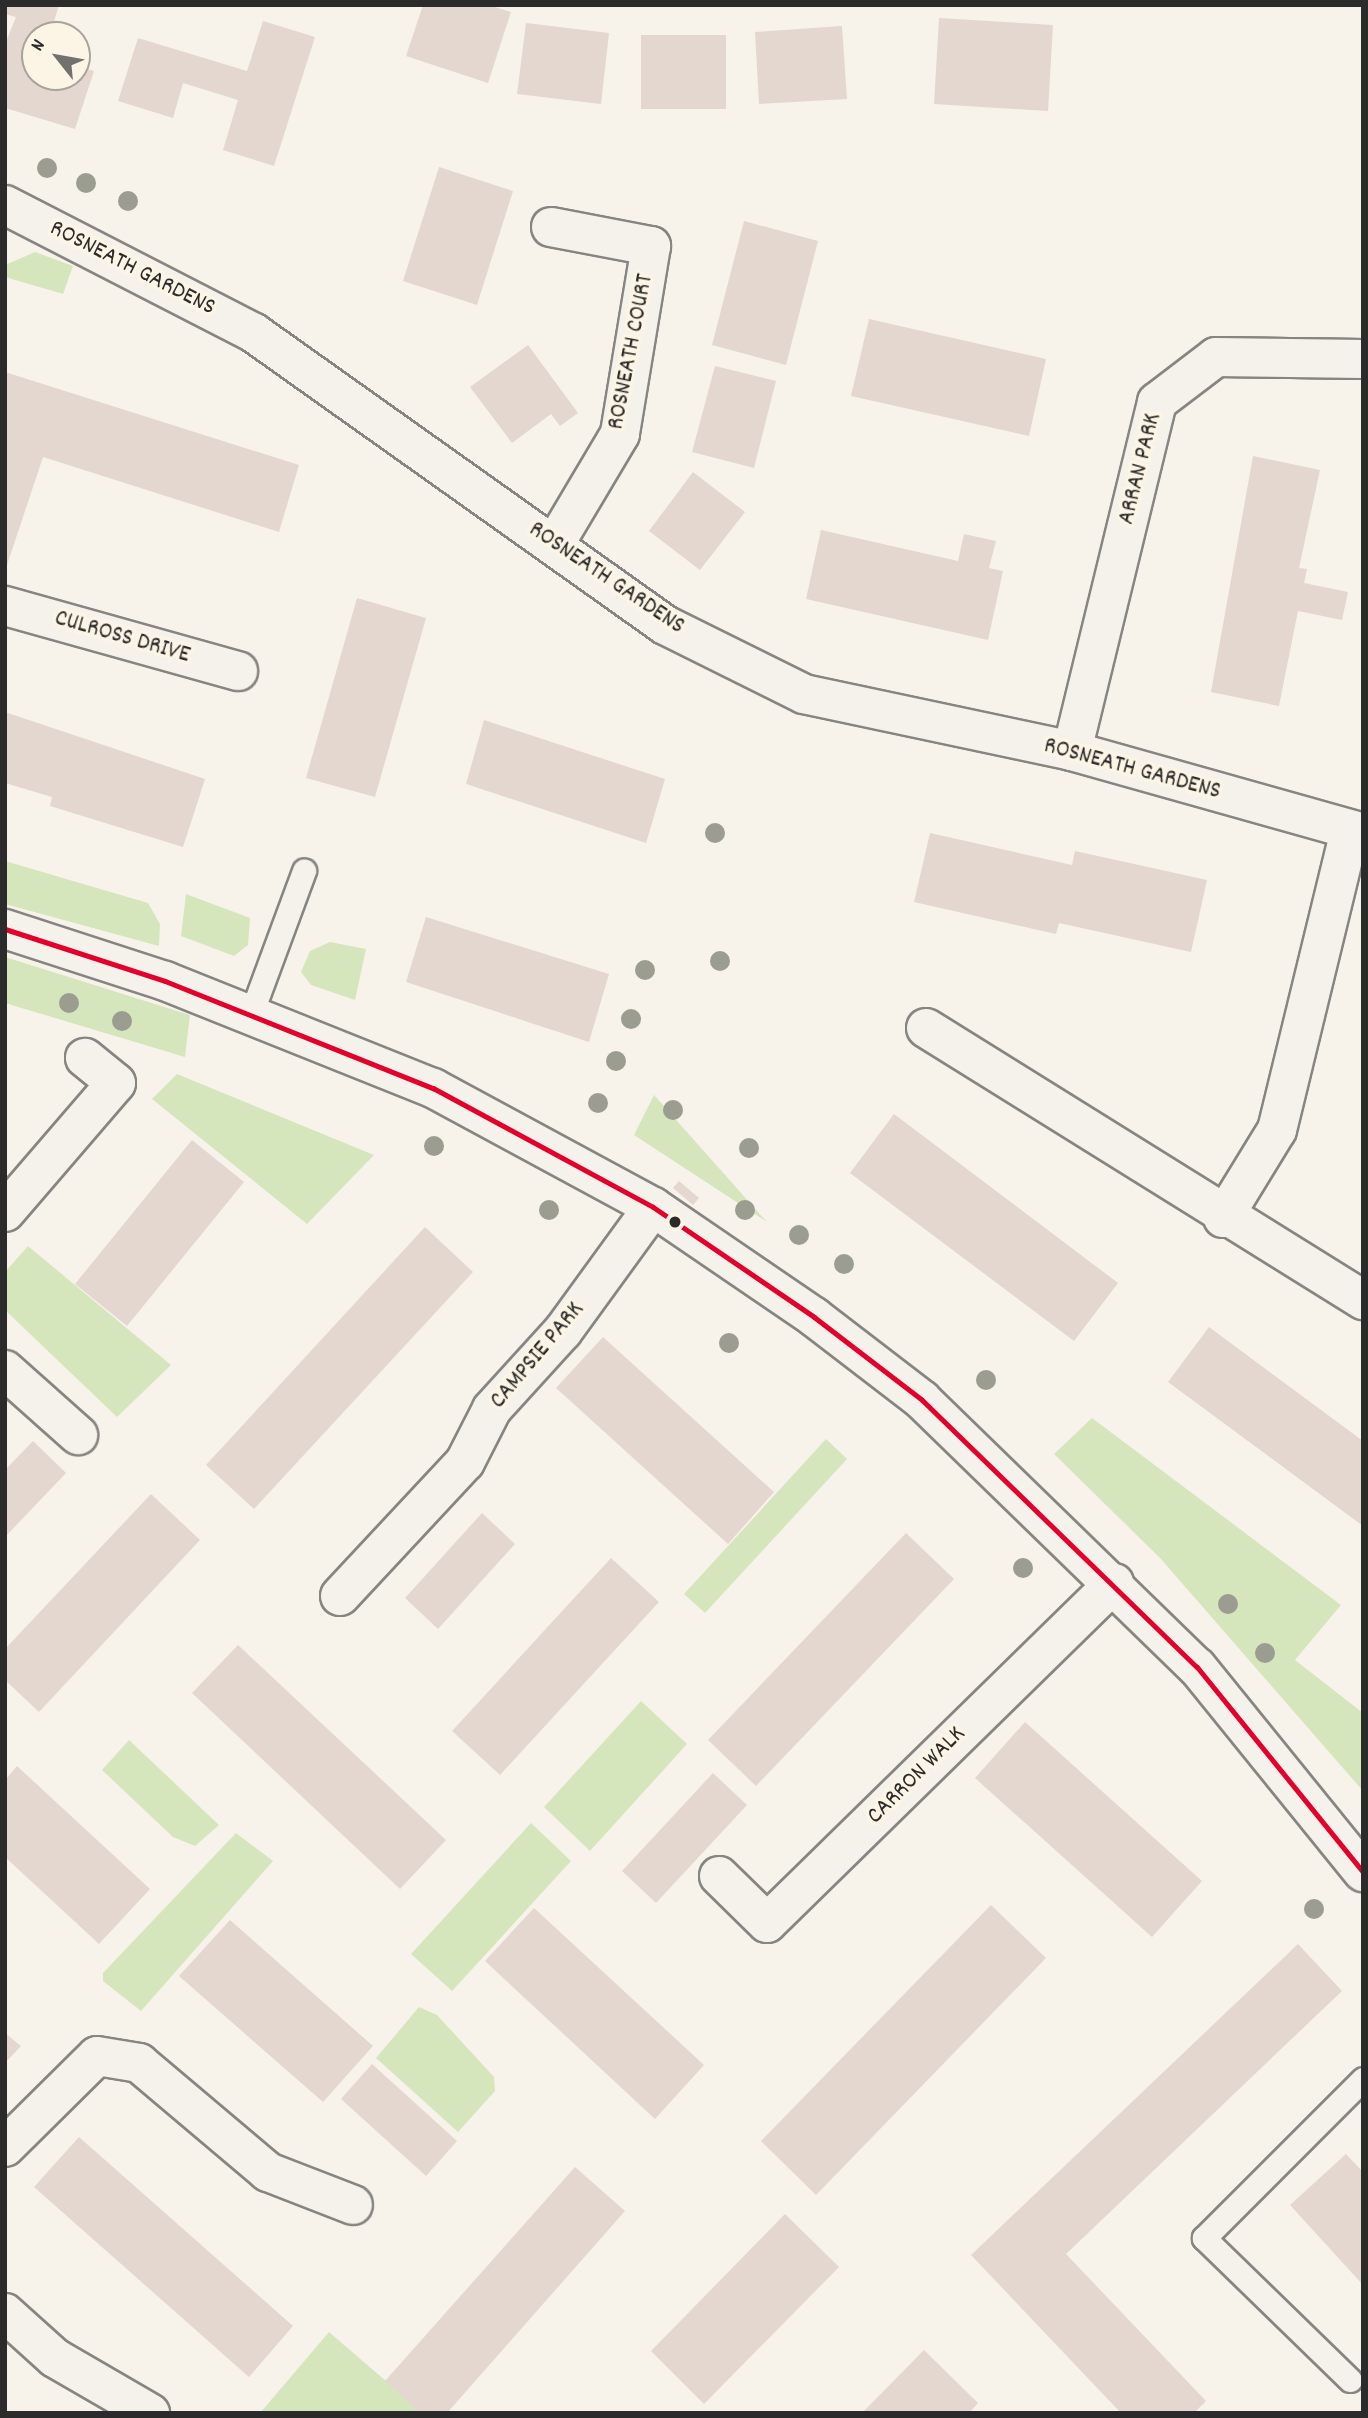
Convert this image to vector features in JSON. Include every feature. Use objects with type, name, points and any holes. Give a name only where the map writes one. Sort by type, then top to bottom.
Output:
[{"type":"street","name":"ROSNEATH GARDENS","points":[[5,205],[254,332],[665,625],[804,694],[1072,751],[1357,832],[1277,1130],[1223,1218]]},
{"type":"street","name":"ROSNEATH COURT","points":[[551,227],[651,246],[620,434],[554,545]]},
{"type":"street","name":"ARRAN PARK","points":[[1072,751],[1157,402],[1216,357],[1363,359]]},
{"type":"street","name":"CULROSS DRIVE","points":[[5,606],[238,671]]},
{"type":"street","points":[[5,929],[251,1014],[433,1088],[653,1207],[922,1400],[1114,1583],[1197,1667],[1363,1872]]},
{"type":"street","points":[[926,1028],[1223,1218],[1363,1300]]},
{"type":"street","points":[[5,1212],[116,1083],[85,1058]]},
{"type":"street","name":"CAMPSIE PARK","points":[[340,1596],[465,1462],[492,1409],[563,1331],[653,1207]]},
{"type":"street","points":[[8,1379],[78,1435]]},
{"type":"street","name":"CARRON WALK","points":[[719,1876],[767,1923],[1114,1583]]},
{"type":"street","points":[[5,2147],[97,2056],[129,2061],[139,2063],[268,2172],[353,2206]]},
{"type":"street","points":[[5,2314],[55,2358],[150,2413]]},
{"type":"lane","points":[[251,1014],[304,871]]},
{"type":"lane","points":[[1350,2380],[1204,2238],[1363,2079]]},
{"type":"green space","points":[[35,252],[73,266],[63,294],[5,277],[5,265]]},
{"type":"green space","points":[[5,861],[148,903],[160,924],[159,946],[5,904]]},
{"type":"green space","points":[[186,894],[250,918],[248,945],[234,956],[181,936]]},
{"type":"green space","points":[[330,942],[366,949],[355,1000],[311,985],[301,972],[310,951]]},
{"type":"green space","points":[[5,957],[190,1015],[185,1057],[5,1003]]},
{"type":"green space","points":[[177,1074],[374,1155],[307,1224],[152,1099]]},
{"type":"green space","points":[[654,1095],[767,1222],[634,1135]]},
{"type":"green space","points":[[28,1246],[171,1365],[117,1417],[5,1310],[5,1272]]},
{"type":"green space","points":[[1092,1418],[1341,1605],[1295,1660],[1363,1713],[1363,1791],[1160,1558],[1054,1454]]},
{"type":"green space","points":[[826,1439],[847,1459],[705,1613],[684,1594]]},
{"type":"green space","points":[[641,1701],[687,1744],[590,1851],[544,1807]]},
{"type":"green space","points":[[129,1740],[219,1825],[195,1846],[173,1837],[102,1770]]},
{"type":"green space","points":[[531,1823],[571,1861],[452,1991],[411,1954]]},
{"type":"green space","points":[[236,1833],[273,1861],[141,2011],[103,1981],[103,1973]]},
{"type":"green space","points":[[419,2007],[437,2015],[494,2077],[495,2091],[458,2132],[376,2058]]},
{"type":"green space","points":[[329,2332],[423,2413],[260,2413]]},
{"type":"building","points":[[5,5],[59,5],[54,21],[21,21],[21,91],[87,91],[75,129],[5,108],[5,44],[16,17],[5,14]]},
{"type":"building","points":[[423,5],[488,5],[511,12],[488,83],[406,56]]},
{"type":"building","points":[[939,18],[1053,25],[1048,111],[934,104]]},
{"type":"building","points":[[263,21],[315,37],[274,166],[223,150],[238,100],[183,83],[173,118],[118,101],[138,38],[247,71]]},
{"type":"building","points":[[526,23],[609,33],[601,104],[517,94]]},
{"type":"building","points":[[842,26],[847,99],[759,104],[755,32]]},
{"type":"building","points":[[641,35],[726,35],[726,109],[641,109]]},
{"type":"building","points":[[439,167],[513,191],[477,305],[403,281]]},
{"type":"building","points":[[744,221],[818,241],[786,365],[712,345]]},
{"type":"building","points":[[869,319],[1046,359],[1029,436],[851,396]]},
{"type":"building","points":[[528,345],[578,413],[560,426],[551,414],[512,443],[470,387]]},
{"type":"building","points":[[715,366],[776,381],[754,468],[692,452]]},
{"type":"building","points":[[5,372],[299,465],[279,532],[43,457],[5,571]]},
{"type":"building","points":[[1253,456],[1320,470],[1299,568],[1307,569],[1304,583],[1348,592],[1342,620],[1298,611],[1279,706],[1211,692]]},
{"type":"building","points":[[693,472],[745,512],[700,570],[649,531]]},
{"type":"building","points":[[821,530],[958,561],[964,534],[996,541],[989,568],[1003,571],[988,640],[806,599]]},
{"type":"building","points":[[357,598],[426,618],[375,797],[306,778]]},
{"type":"building","points":[[5,712],[205,779],[183,847],[50,806],[52,797],[5,783]]},
{"type":"building","points":[[484,720],[665,779],[646,843],[466,784]]},
{"type":"building","points":[[930,833],[1072,865],[1075,851],[1207,880],[1191,952],[1059,923],[1056,934],[914,902]]},
{"type":"building","points":[[426,917],[609,974],[589,1042],[406,982]]},
{"type":"building","points":[[894,1114],[1118,1283],[1074,1341],[850,1173]]},
{"type":"building","points":[[192,1140],[244,1182],[127,1326],[75,1284]]},
{"type":"building","points":[[679,1181],[699,1198],[693,1205],[673,1188]]},
{"type":"building","points":[[425,1227],[473,1272],[254,1509],[206,1465]]},
{"type":"building","points":[[1209,1327],[1363,1441],[1363,1526],[1168,1382]]},
{"type":"building","points":[[603,1337],[774,1492],[728,1544],[556,1388]]},
{"type":"building","points":[[33,1441],[66,1473],[5,1537],[5,1470]]},
{"type":"building","points":[[151,1494],[200,1540],[39,1712],[5,1680],[5,1649]]},
{"type":"building","points":[[482,1513],[515,1544],[438,1629],[405,1598]]},
{"type":"building","points":[[906,1533],[954,1579],[756,1786],[708,1740]]},
{"type":"building","points":[[611,1558],[659,1602],[500,1775],[452,1731]]},
{"type":"building","points":[[238,1645],[446,1840],[400,1889],[192,1693]]},
{"type":"building","points":[[1025,1722],[1202,1881],[1152,1937],[975,1778]]},
{"type":"building","points":[[17,1766],[150,1889],[99,1944],[5,1857],[5,1780]]},
{"type":"building","points":[[713,1773],[747,1805],[656,1903],[622,1871]]},
{"type":"building","points":[[991,1905],[1046,1958],[816,2195],[761,2141]]},
{"type":"building","points":[[534,1908],[704,2065],[655,2119],[485,1961]]},
{"type":"building","points":[[230,1920],[373,2046],[323,2102],[179,1976]]},
{"type":"building","points":[[1298,1944],[1342,1991],[1066,2254],[1206,2401],[1194,2413],[1121,2413],[971,2255]]},
{"type":"building","points":[[5,2033],[21,2046],[5,2063]]},
{"type":"building","points":[[372,2064],[457,2141],[426,2176],[341,2099]]},
{"type":"building","points":[[79,2137],[293,2326],[249,2377],[34,2187]]},
{"type":"building","points":[[1346,2154],[1363,2172],[1363,2285],[1290,2205]]},
{"type":"building","points":[[575,2167],[625,2211],[447,2413],[420,2413],[385,2381]]},
{"type":"building","points":[[785,2214],[839,2267],[704,2404],[651,2351]]},
{"type":"building","points":[[924,2350],[978,2403],[969,2413],[862,2413]]},
{"type":"transit line","points":[[5,929],[165,981],[433,1088],[653,1207],[814,1317],[922,1400],[1197,1667],[1363,1872]]}]
